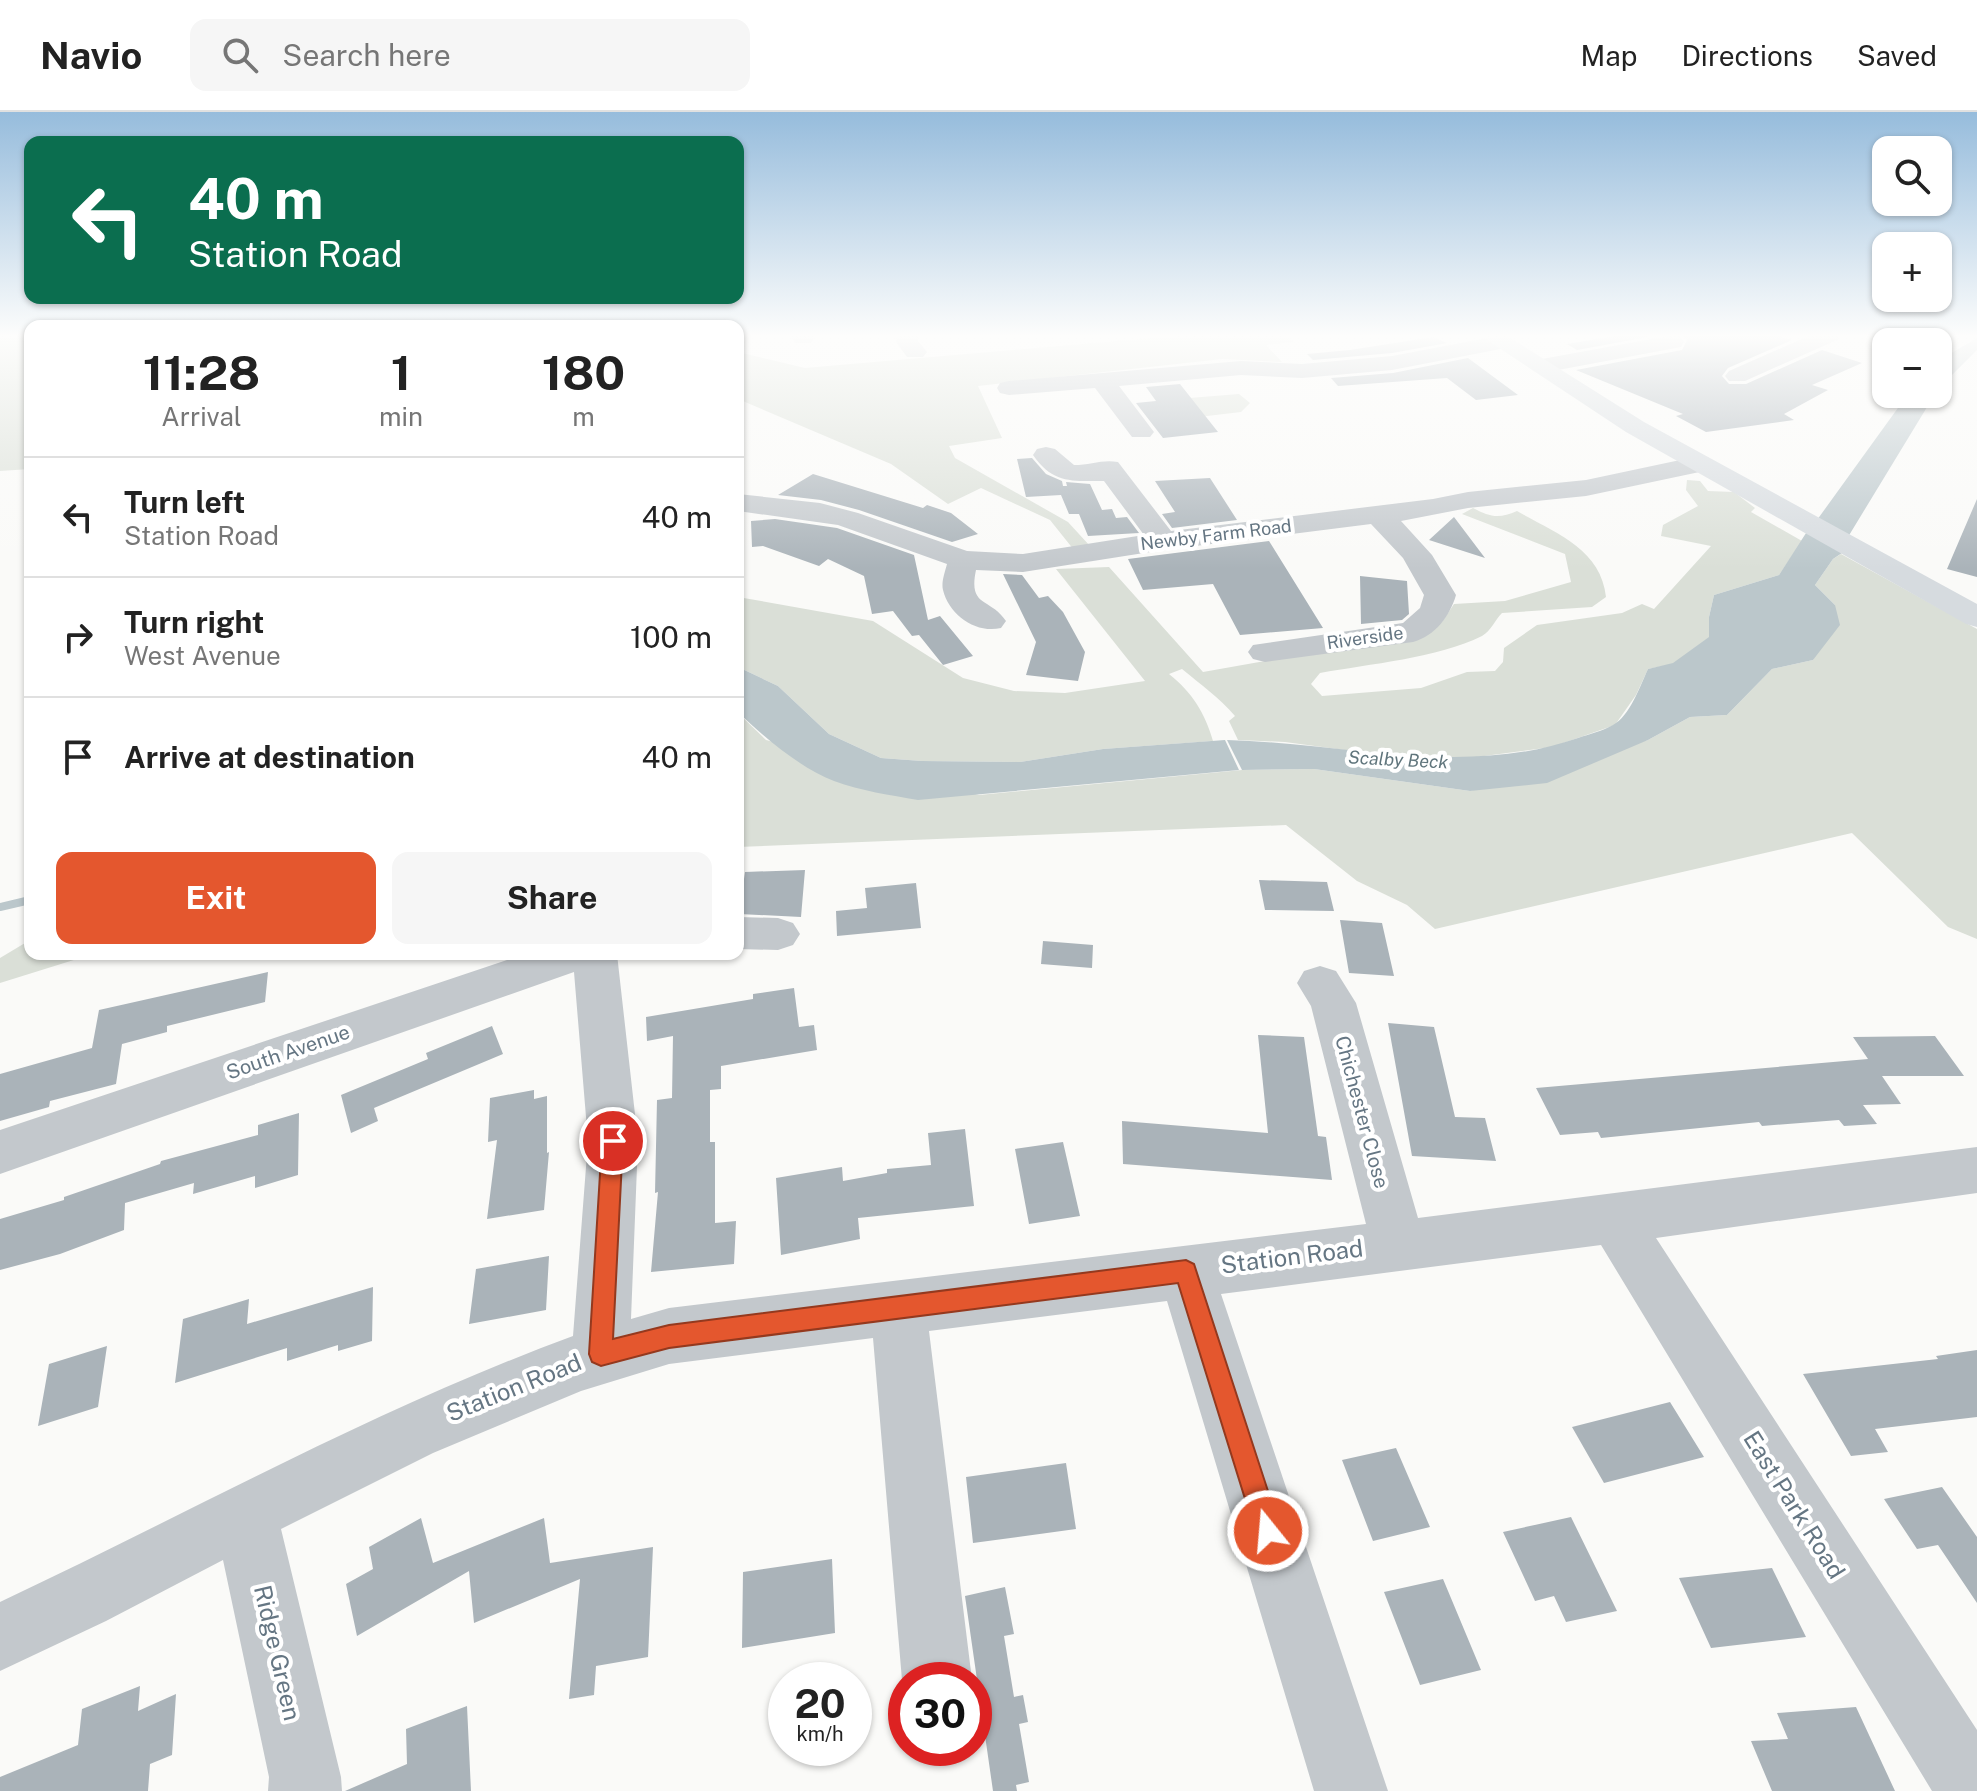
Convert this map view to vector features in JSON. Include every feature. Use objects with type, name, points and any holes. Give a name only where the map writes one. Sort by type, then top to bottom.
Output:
[{"type":"highway","points":[[1613,412],[1861,554],[1973,611]]},
{"type":"street","points":[[1126,412],[1141,432]]},
{"type":"street","points":[[1046,455],[1067,473],[1109,471],[1163,541]]},
{"type":"street","name":"Newby Farm Road","points":[[744,504],[820,512],[848,519],[963,560],[1023,563],[1468,500],[1586,488],[1699,464]]},
{"type":"street","name":"Riverside","points":[[1265,652],[1413,632],[1435,611],[1440,595],[1430,571],[1411,544],[1378,515]]},
{"type":"street","points":[[963,560],[957,587],[967,607],[990,621]]},
{"type":"street","name":"South Avenue","points":[[0,1152],[559,960]]},
{"type":"street","points":[[596,960],[613,1141],[601,1354]]},
{"type":"street","name":"Chichester Close","points":[[1320,983],[1333,1003],[1398,1244]]},
{"type":"street","name":"Station Road","points":[[0,1637],[453,1411],[601,1354],[669,1336],[1614,1219],[1977,1170]]},
{"type":"street","name":"East Park Road","points":[[1614,1219],[1974,1791]]},
{"type":"street","points":[[1186,1271],[1351,1791]]},
{"type":"street","points":[[898,1306],[935,1662]]},
{"type":"street","name":"Ridge Green","points":[[246,1515],[305,1777],[305,1791]]},
{"type":"shaded area","points":[[0,412],[24,412],[24,469],[0,471]]},
{"type":"shaded area","points":[[769,412],[990,412],[1002,438],[949,446],[955,458],[1068,522],[1090,546],[1074,550],[1050,520],[981,488],[948,504],[891,464]]},
{"type":"shaded area","points":[[1186,412],[1238,412],[1190,418]]},
{"type":"shaded area","points":[[1687,480],[1700,481],[1708,491],[1734,492],[1755,508],[1751,512],[1802,541],[1779,575],[1714,595],[1709,617],[1710,637],[1673,664],[1648,669],[1636,695],[1615,725],[1552,747],[1469,758],[1389,756],[1285,742],[1238,740],[1229,721],[1235,716],[1182,669],[1169,674],[1197,704],[1213,741],[1103,749],[1020,762],[881,758],[829,734],[778,686],[744,670],[744,598],[873,621],[963,678],[1014,691],[1065,693],[1145,681],[1056,569],[1109,567],[1203,672],[1422,633],[1442,622],[1454,604],[1505,601],[1571,582],[1565,554],[1462,514],[1473,508],[1495,516],[1517,511],[1573,544],[1595,566],[1606,597],[1592,607],[1502,613],[1485,634],[1464,644],[1424,655],[1320,673],[1311,684],[1322,696],[1421,688],[1467,672],[1495,671],[1503,662],[1504,648],[1537,625],[1622,613],[1642,604],[1654,609],[1711,546],[1661,536],[1663,525],[1698,506],[1686,490]]},
{"type":"shaded area","points":[[1841,554],[1977,629],[1977,939],[1948,927],[1852,833],[1435,929],[1407,905],[1357,881],[1286,825],[744,847],[744,719],[766,740],[979,795],[1242,770],[1314,769],[1470,791],[1648,740],[1690,717],[1727,715],[1772,669],[1813,660],[1835,605],[1815,585],[1833,559]]},
{"type":"shaded area","points":[[24,944],[24,960],[74,960],[0,983],[0,958]]},
{"type":"water","points":[[1895,412],[1924,412],[1848,537],[1817,520]]},
{"type":"water","name":"Scalby Beck","points":[[1808,530],[1845,551],[1833,559],[1815,585],[1835,605],[1840,625],[1813,660],[1772,669],[1727,715],[1690,717],[1648,740],[1547,783],[1470,791],[1314,769],[1242,770],[1227,740],[1404,755],[1492,756],[1535,750],[1600,731],[1625,715],[1648,669],[1673,663],[1709,637],[1714,595],[1779,575]]},
{"type":"water","points":[[744,670],[778,686],[829,734],[881,758],[1020,762],[1103,749],[1225,740],[1239,770],[918,800],[834,781],[783,751],[744,718]]},
{"type":"building","points":[[1143,412],[1202,412],[1218,432],[1163,438]]},
{"type":"building","points":[[1679,412],[1787,412],[1784,414],[1794,420],[1706,432],[1676,416],[1683,414]]},
{"type":"building","points":[[1032,458],[1046,474],[1062,481],[1063,486],[1067,486],[1066,482],[1090,484],[1102,510],[1112,509],[1116,518],[1127,517],[1139,533],[1088,536],[1079,514],[1069,514],[1061,495],[1026,497],[1017,459]]},
{"type":"building","points":[[813,474],[923,508],[927,505],[951,513],[978,534],[952,542],[859,510],[821,500],[778,495]]},
{"type":"building","points":[[1210,478],[1237,520],[1172,528],[1162,514],[1175,512],[1155,481]]},
{"type":"building","points":[[1977,499],[1977,577],[1947,569]]},
{"type":"building","points":[[1454,517],[1485,558],[1429,540]]},
{"type":"building","points":[[775,519],[837,528],[914,555],[928,620],[940,616],[973,656],[943,665],[919,635],[912,636],[893,611],[872,614],[864,576],[828,559],[819,566],[763,546],[752,547],[751,521]]},
{"type":"building","points":[[1269,541],[1323,628],[1240,635],[1213,584],[1143,590],[1128,559]]},
{"type":"building","points":[[1003,574],[1022,575],[1039,598],[1048,596],[1063,612],[1085,652],[1078,681],[1026,675],[1036,642]]},
{"type":"building","points":[[1360,576],[1407,581],[1409,614],[1402,620],[1361,624]]},
{"type":"building","points":[[805,870],[801,917],[744,914],[745,872]]},
{"type":"building","points":[[1259,880],[1327,882],[1334,911],[1265,910]]},
{"type":"building","points":[[916,883],[921,928],[837,936],[836,911],[867,908],[865,888]]},
{"type":"building","points":[[1340,920],[1382,923],[1394,976],[1349,973]]},
{"type":"building","points":[[1043,941],[1093,945],[1092,968],[1041,964]]},
{"type":"building","points":[[268,972],[265,1002],[167,1026],[167,1032],[122,1044],[116,1084],[50,1101],[49,1107],[0,1121],[0,1074],[92,1048],[99,1010]]},
{"type":"building","points":[[794,988],[799,1027],[814,1025],[817,1050],[721,1066],[721,1089],[710,1090],[710,1142],[715,1142],[715,1223],[736,1221],[734,1264],[651,1272],[658,1192],[655,1193],[657,1100],[672,1098],[673,1036],[647,1041],[646,1017],[753,999],[753,994]]},
{"type":"building","points":[[1388,1023],[1434,1027],[1455,1117],[1485,1118],[1496,1161],[1412,1156]]},
{"type":"building","points":[[492,1026],[503,1054],[374,1108],[378,1121],[351,1133],[341,1095],[428,1059],[426,1053]]},
{"type":"building","points":[[1258,1035],[1304,1037],[1318,1136],[1326,1137],[1332,1180],[1123,1164],[1122,1121],[1268,1133]]},
{"type":"building","points":[[1935,1036],[1964,1076],[1882,1076],[1901,1104],[1863,1105],[1877,1124],[1844,1126],[1839,1120],[1762,1126],[1759,1122],[1601,1138],[1598,1132],[1560,1135],[1536,1088],[1868,1059],[1853,1037]]},
{"type":"building","points":[[534,1090],[534,1099],[547,1096],[549,1152],[544,1210],[487,1219],[497,1140],[488,1142],[490,1098]]},
{"type":"building","points":[[299,1113],[298,1175],[255,1188],[255,1176],[193,1194],[194,1183],[125,1203],[124,1230],[60,1254],[0,1270],[0,1219],[64,1200],[64,1197],[160,1164],[161,1161],[258,1135],[258,1125]]},
{"type":"building","points":[[965,1129],[974,1206],[858,1218],[860,1239],[781,1255],[776,1178],[842,1167],[843,1181],[887,1173],[887,1169],[931,1165],[928,1133]]},
{"type":"building","points":[[1063,1142],[1080,1216],[1029,1224],[1015,1149]]},
{"type":"building","points":[[549,1256],[546,1310],[469,1324],[476,1269]]},
{"type":"building","points":[[373,1287],[372,1341],[338,1351],[338,1345],[287,1361],[287,1348],[175,1383],[183,1319],[249,1299],[247,1324]]},
{"type":"building","points":[[107,1346],[98,1407],[38,1426],[49,1364]]},
{"type":"building","points":[[1977,1350],[1977,1417],[1875,1429],[1888,1452],[1851,1456],[1803,1374],[1938,1359],[1936,1356]]},
{"type":"building","points":[[1670,1402],[1704,1457],[1604,1483],[1572,1427]]},
{"type":"building","points":[[1396,1448],[1430,1527],[1373,1541],[1342,1460]]},
{"type":"building","points":[[1066,1463],[1076,1529],[973,1543],[966,1477]]},
{"type":"building","points":[[1942,1487],[1977,1537],[1977,1603],[1938,1545],[1917,1549],[1884,1499]]},
{"type":"building","points":[[1571,1517],[1617,1611],[1566,1622],[1554,1596],[1535,1601],[1503,1532]]},
{"type":"building","points":[[421,1518],[433,1563],[544,1518],[550,1563],[653,1547],[648,1657],[596,1666],[594,1695],[569,1699],[580,1579],[474,1623],[469,1571],[357,1636],[346,1584],[373,1569],[369,1547]]},
{"type":"building","points":[[832,1559],[835,1633],[742,1648],[743,1572]]},
{"type":"building","points":[[1772,1568],[1806,1637],[1711,1648],[1679,1578]]},
{"type":"building","points":[[1443,1579],[1481,1670],[1420,1685],[1384,1592]]},
{"type":"building","points":[[1005,1587],[1014,1634],[1004,1636],[1014,1697],[1023,1695],[1028,1722],[1019,1724],[1029,1782],[1016,1785],[1017,1791],[993,1791],[989,1766],[992,1766],[992,1662],[974,1662],[965,1596]]},
{"type":"building","points":[[140,1686],[138,1711],[176,1694],[172,1755],[150,1764],[148,1791],[0,1791],[0,1777],[78,1745],[82,1709]]},
{"type":"building","points":[[467,1706],[471,1791],[345,1791],[407,1764],[406,1729]]},
{"type":"building","points":[[1856,1707],[1895,1791],[1772,1791],[1751,1741],[1788,1739],[1777,1713]]},
{"type":"waterway","points":[[0,907],[24,901]]},
{"type":"route","points":[[613,1141],[601,1354],[669,1336],[1186,1271],[1268,1531]]}]
